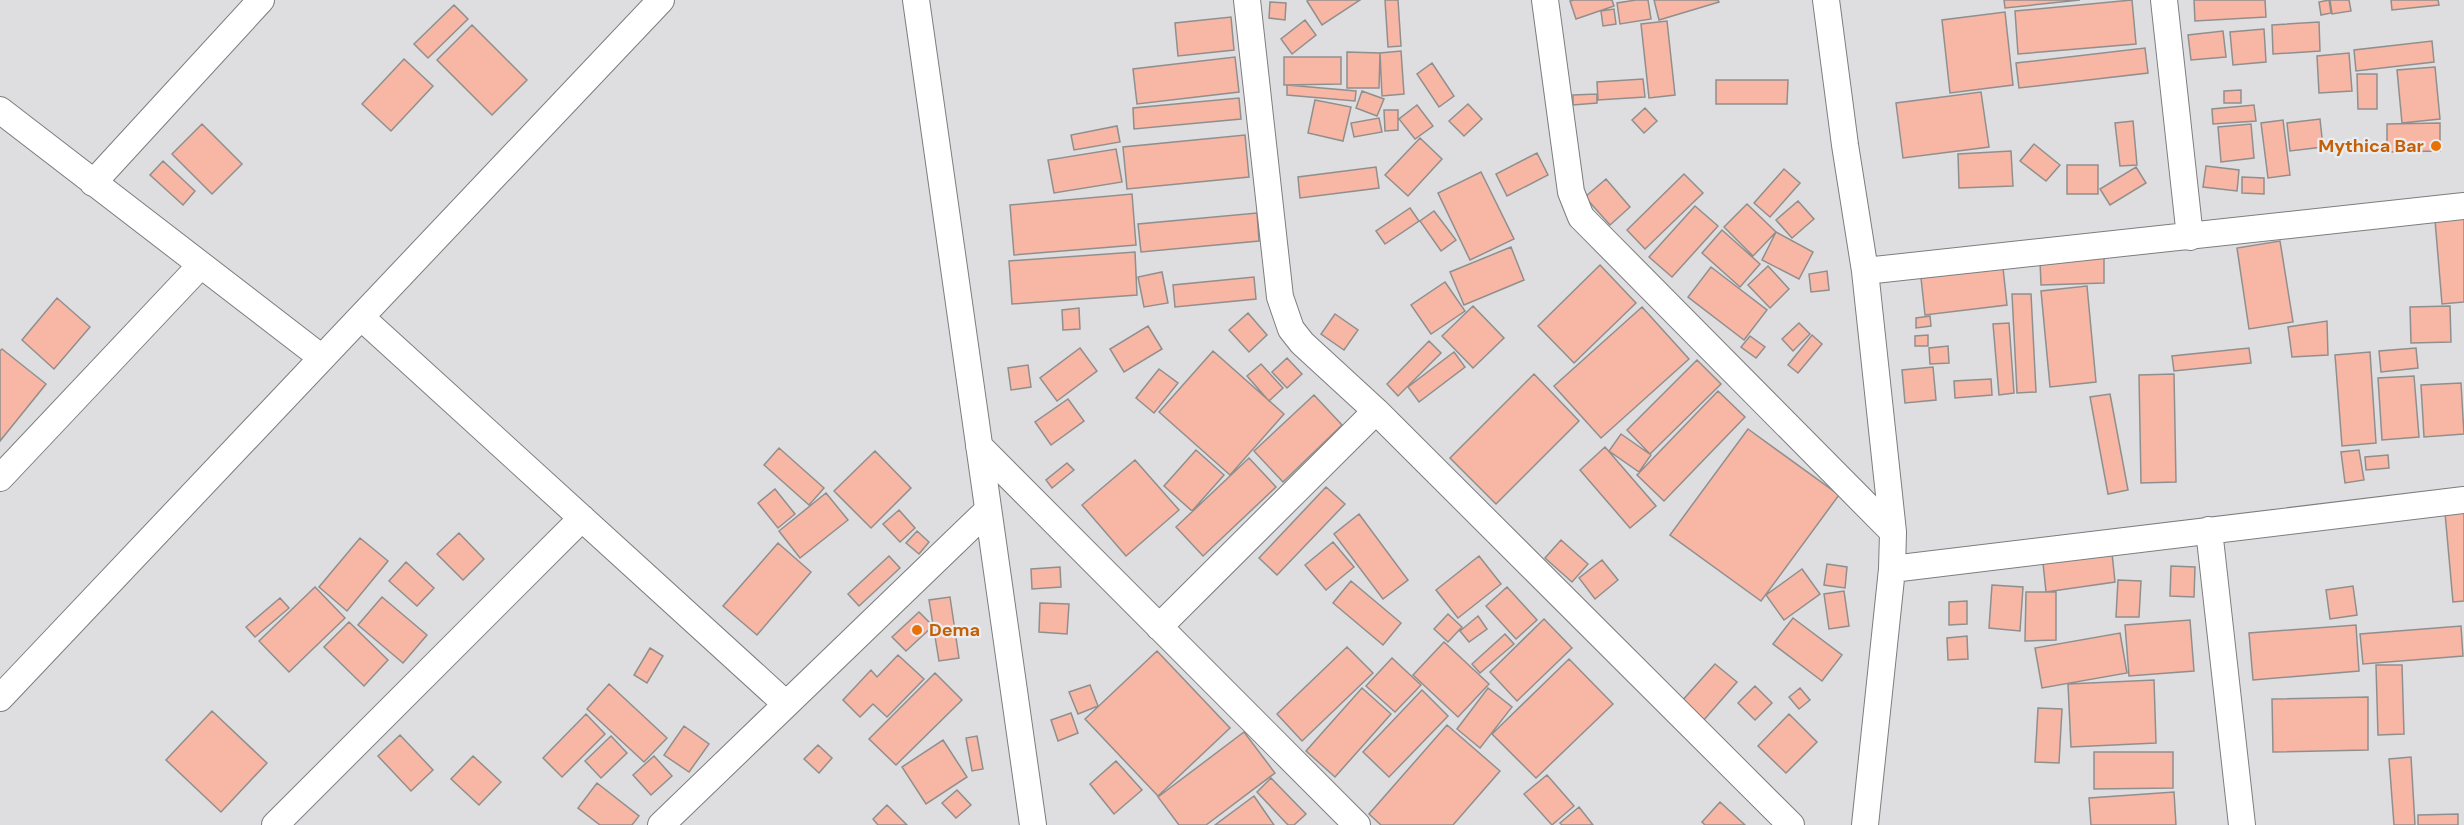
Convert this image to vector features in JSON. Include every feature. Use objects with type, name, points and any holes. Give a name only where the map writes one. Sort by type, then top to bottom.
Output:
[{"type":"street","points":[[93,183],[261,0]]},
{"type":"street","points":[[0,698],[661,0]]},
{"type":"street","points":[[916,0],[1033,825]]},
{"type":"street","points":[[1247,0],[1280,297],[1291,329],[1302,343],[1376,411],[1791,825]]},
{"type":"street","points":[[1545,0],[1571,192],[1581,217],[1893,532]]},
{"type":"street","points":[[1826,0],[1845,145],[1865,271],[1893,532],[1892,568],[1865,825]]},
{"type":"street","points":[[2164,0],[2190,237]]},
{"type":"street","points":[[0,110],[322,358]]},
{"type":"street","points":[[1865,271],[2464,206]]},
{"type":"street","points":[[0,478],[200,266]]},
{"type":"street","points":[[361,317],[786,704]]},
{"type":"street","points":[[1159,627],[1376,411]]},
{"type":"street","points":[[980,446],[1357,825]]},
{"type":"street","points":[[1892,568],[2464,500]]},
{"type":"street","points":[[661,825],[988,510]]},
{"type":"street","points":[[275,825],[582,518]]},
{"type":"street","points":[[2209,530],[2242,825]]},
{"type":"building","points":[[1308,0],[1360,0],[1322,25]]},
{"type":"building","points":[[1385,0],[1398,0],[1401,46],[1388,47]]},
{"type":"building","points":[[1612,0],[1614,6],[1576,19],[1570,1]]},
{"type":"building","points":[[1648,0],[1651,19],[1620,24],[1617,3]]},
{"type":"building","points":[[1654,0],[1718,0],[1719,2],[1659,20]]},
{"type":"building","points":[[2004,0],[2080,0],[2005,8]]},
{"type":"building","points":[[2132,0],[2136,44],[2018,54],[2015,11]]},
{"type":"building","points":[[2194,0],[2265,0],[2266,17],[2195,21]]},
{"type":"building","points":[[2329,0],[2331,13],[2321,15],[2319,2]]},
{"type":"building","points":[[2330,0],[2349,0],[2351,11],[2332,14]]},
{"type":"building","points":[[2391,0],[2438,0],[2439,5],[2392,10]]},
{"type":"building","points":[[1270,2],[1286,3],[1285,20],[1269,18]]},
{"type":"building","points":[[454,5],[468,19],[428,58],[414,44]]},
{"type":"building","points":[[1614,9],[1616,24],[1603,26],[1601,11]]},
{"type":"building","points":[[2005,12],[2013,85],[1950,93],[1942,20]]},
{"type":"building","points":[[1231,17],[1234,50],[1178,56],[1175,23]]},
{"type":"building","points":[[1305,20],[1316,35],[1292,54],[1281,39]]},
{"type":"building","points":[[1667,21],[1675,95],[1649,98],[1641,24]]},
{"type":"building","points":[[2319,22],[2320,51],[2273,54],[2272,25]]},
{"type":"building","points":[[472,25],[527,80],[492,115],[437,60]]},
{"type":"building","points":[[2264,29],[2266,62],[2233,65],[2230,32]]},
{"type":"building","points":[[2223,31],[2226,57],[2191,60],[2188,35]]},
{"type":"building","points":[[2432,41],[2434,62],[2356,71],[2354,50]]},
{"type":"building","points":[[2145,48],[2148,73],[2019,88],[2016,63]]},
{"type":"building","points":[[1401,51],[1404,94],[1382,96],[1380,53]]},
{"type":"building","points":[[1347,52],[1380,53],[1379,88],[1347,88]]},
{"type":"building","points":[[2349,53],[2352,91],[2319,93],[2317,56]]},
{"type":"building","points":[[1235,57],[1239,92],[1137,104],[1133,69]]},
{"type":"building","points":[[1284,57],[1341,57],[1341,84],[1284,85]]},
{"type":"building","points":[[404,59],[433,86],[391,131],[362,104]]},
{"type":"building","points":[[1432,63],[1454,96],[1439,107],[1417,74]]},
{"type":"building","points":[[2435,67],[2440,119],[2402,123],[2397,70]]},
{"type":"building","points":[[2357,74],[2377,74],[2377,109],[2358,109]]},
{"type":"building","points":[[1643,79],[1645,97],[1598,100],[1597,82]]},
{"type":"building","points":[[1716,80],[1788,80],[1787,104],[1716,104]]},
{"type":"building","points":[[1287,85],[1356,91],[1355,101],[1287,95]]},
{"type":"building","points":[[2241,90],[2241,103],[2224,103],[2224,91]]},
{"type":"building","points":[[1362,91],[1384,99],[1377,116],[1356,108]]},
{"type":"building","points":[[1981,92],[1989,147],[1903,158],[1896,103]]},
{"type":"building","points":[[1597,94],[1597,103],[1573,105],[1573,95]]},
{"type":"building","points":[[1239,98],[1241,119],[1134,129],[1133,108]]},
{"type":"building","points":[[1315,100],[1351,107],[1343,141],[1308,133]]},
{"type":"building","points":[[1468,104],[1482,119],[1464,136],[1449,121]]},
{"type":"building","points":[[1417,105],[1433,126],[1415,139],[1399,119]]},
{"type":"building","points":[[2254,105],[2256,121],[2213,124],[2212,109]]},
{"type":"building","points":[[1645,108],[1657,121],[1644,133],[1632,120]]},
{"type":"building","points":[[1384,110],[1398,110],[1398,130],[1385,131]]},
{"type":"building","points":[[1379,118],[1382,132],[1354,137],[1351,123]]},
{"type":"building","points":[[2320,119],[2323,147],[2290,151],[2287,123]]},
{"type":"building","points":[[2283,120],[2290,175],[2268,178],[2261,123]]},
{"type":"building","points":[[2133,121],[2137,165],[2120,166],[2115,123]]},
{"type":"building","points":[[2440,123],[2440,151],[2387,152],[2387,124]]},
{"type":"building","points":[[202,124],[242,164],[212,194],[172,154]]},
{"type":"building","points":[[2251,124],[2254,158],[2221,162],[2218,127]]},
{"type":"building","points":[[1117,126],[1120,142],[1074,150],[1071,135]]},
{"type":"building","points":[[1245,135],[1249,177],[1127,189],[1123,147]]},
{"type":"building","points":[[1420,138],[1442,159],[1408,196],[1385,175]]},
{"type":"building","points":[[2034,144],[2060,165],[2046,181],[2020,161]]},
{"type":"building","points":[[1116,149],[1122,182],[1054,193],[1048,160]]},
{"type":"building","points":[[2011,151],[2013,186],[1959,188],[1958,154]]},
{"type":"building","points":[[1537,153],[1548,175],[1507,196],[1496,174]]},
{"type":"building","points":[[163,161],[195,191],[183,205],[150,175]]},
{"type":"building","points":[[2067,165],[2098,165],[2098,194],[2067,194]]},
{"type":"building","points":[[2206,166],[2239,170],[2237,191],[2203,187]]},
{"type":"building","points":[[1376,167],[1379,188],[1300,198],[1298,177]]},
{"type":"building","points":[[2136,167],[2146,183],[2110,205],[2100,189]]},
{"type":"building","points":[[1784,169],[1800,183],[1770,217],[1754,203]]},
{"type":"building","points":[[1481,172],[1514,239],[1470,260],[1438,193]]},
{"type":"building","points":[[1684,174],[1703,193],[1645,249],[1627,230]]},
{"type":"building","points":[[2242,177],[2264,178],[2264,194],[2242,193]]},
{"type":"building","points":[[1606,179],[1630,207],[1610,225],[1585,197]]},
{"type":"building","points":[[1132,194],[1136,245],[1014,255],[1010,205]]},
{"type":"building","points":[[1798,201],[1814,219],[1792,238],[1776,220]]},
{"type":"building","points":[[1747,204],[1776,232],[1753,256],[1724,227]]},
{"type":"building","points":[[1695,206],[1718,226],[1672,277],[1649,257]]},
{"type":"building","points":[[1410,208],[1419,221],[1385,244],[1376,231]]},
{"type":"building","points":[[1434,211],[1456,240],[1441,251],[1420,221]]},
{"type":"building","points":[[1257,213],[1259,241],[1141,252],[1138,224]]},
{"type":"building","points":[[2464,218],[2464,302],[2442,304],[2435,220]]},
{"type":"building","points":[[1722,230],[1760,264],[1740,287],[1702,253]]},
{"type":"building","points":[[1776,232],[1813,252],[1799,279],[1762,260]]},
{"type":"building","points":[[2280,241],[2293,322],[2249,329],[2237,248]]},
{"type":"building","points":[[1511,247],[1524,280],[1464,305],[1450,272]]},
{"type":"building","points":[[1135,252],[1137,295],[1012,304],[1009,261]]},
{"type":"building","points":[[2104,258],[2104,283],[2041,285],[2040,261]]},
{"type":"building","points":[[1600,265],[1636,303],[1574,363],[1538,326]]},
{"type":"building","points":[[1768,266],[1789,289],[1770,308],[1748,285]]},
{"type":"building","points":[[1711,267],[1767,310],[1744,340],[1688,297]]},
{"type":"building","points":[[2003,268],[2007,305],[1925,315],[1921,278]]},
{"type":"building","points":[[1827,271],[1829,290],[1811,292],[1809,274]]},
{"type":"building","points":[[1162,272],[1168,303],[1144,307],[1138,277]]},
{"type":"building","points":[[1254,277],[1256,299],[1175,307],[1173,285]]},
{"type":"building","points":[[1445,282],[1465,311],[1431,334],[1411,305]]},
{"type":"building","points":[[2087,286],[2096,382],[2050,387],[2041,291]]},
{"type":"building","points":[[2012,294],[2031,294],[2036,392],[2017,393]]},
{"type":"building","points":[[57,298],[90,327],[54,369],[22,340]]},
{"type":"building","points":[[1473,306],[1504,338],[1473,368],[1442,336]]},
{"type":"building","points":[[2450,306],[2451,342],[2411,343],[2410,307]]},
{"type":"building","points":[[1642,307],[1689,359],[1601,438],[1554,386]]},
{"type":"building","points":[[1079,308],[1080,329],[1063,330],[1062,310]]},
{"type":"building","points":[[1248,313],[1267,335],[1249,352],[1229,330]]},
{"type":"building","points":[[1335,314],[1358,330],[1344,350],[1321,334]]},
{"type":"building","points":[[1930,316],[1931,326],[1916,328],[1916,318]]},
{"type":"building","points":[[2327,321],[2328,355],[2292,357],[2288,327]]},
{"type":"building","points":[[1799,323],[1810,334],[1793,351],[1782,339]]},
{"type":"building","points":[[2009,323],[2014,393],[1999,395],[1993,324]]},
{"type":"building","points":[[1148,326],[1162,349],[1124,372],[1110,349]]},
{"type":"building","points":[[1812,335],[1822,344],[1798,373],[1788,365]]},
{"type":"building","points":[[1928,335],[1928,346],[1915,346],[1915,336]]},
{"type":"building","points":[[1750,336],[1765,347],[1756,358],[1741,347]]},
{"type":"building","points":[[1429,341],[1441,353],[1398,396],[1387,384]]},
{"type":"building","points":[[1948,346],[1949,363],[1930,364],[1929,348]]},
{"type":"building","points":[[1080,348],[1097,371],[1057,401],[1040,378]]},
{"type":"building","points":[[2249,348],[2251,363],[2174,371],[2172,356]]},
{"type":"building","points":[[2416,348],[2418,368],[2381,372],[2379,351]]},
{"type":"building","points":[[2,349],[46,384],[0,441],[0,351]]},
{"type":"building","points":[[1213,351],[1284,414],[1230,475],[1159,412]]},
{"type":"building","points":[[1454,352],[1465,367],[1419,402],[1408,387]]},
{"type":"building","points":[[2370,352],[2376,443],[2342,446],[2335,355]]},
{"type":"building","points":[[1287,358],[1302,374],[1287,388],[1272,372]]},
{"type":"building","points":[[1697,360],[1721,384],[1650,454],[1627,430]]},
{"type":"building","points":[[1261,364],[1283,388],[1269,401],[1247,376]]},
{"type":"building","points":[[1028,365],[1031,387],[1011,390],[1008,368]]},
{"type":"building","points":[[1933,367],[1936,400],[1905,403],[1902,370]]},
{"type":"building","points":[[1159,369],[1178,383],[1154,413],[1136,398]]},
{"type":"building","points":[[1534,374],[1579,421],[1496,504],[1450,458]]},
{"type":"building","points":[[2174,374],[2176,482],[2141,483],[2139,375]]},
{"type":"building","points":[[2414,376],[2419,437],[2382,440],[2378,378]]},
{"type":"building","points":[[1991,379],[1992,395],[1955,398],[1954,381]]},
{"type":"building","points":[[2461,383],[2464,434],[2424,437],[2421,385]]},
{"type":"building","points":[[1718,391],[1745,417],[1664,501],[1637,475]]},
{"type":"building","points":[[2110,394],[2128,490],[2108,494],[2090,397]]},
{"type":"building","points":[[1314,395],[1342,425],[1283,482],[1254,451]]},
{"type":"building","points":[[1068,399],[1084,421],[1051,445],[1035,422]]},
{"type":"building","points":[[1748,429],[1839,495],[1761,601],[1670,535]]},
{"type":"building","points":[[1621,434],[1651,455],[1639,472],[1609,451]]},
{"type":"building","points":[[1605,447],[1656,506],[1630,528],[1580,470]]},
{"type":"building","points":[[779,448],[824,488],[809,505],[764,465]]},
{"type":"building","points":[[1196,450],[1224,475],[1192,511],[1164,486]]},
{"type":"building","points":[[2359,450],[2364,480],[2345,483],[2341,452]]},
{"type":"building","points":[[875,451],[911,488],[871,528],[834,491]]},
{"type":"building","points":[[2388,455],[2389,468],[2366,470],[2365,457]]},
{"type":"building","points":[[1249,458],[1276,487],[1203,556],[1176,527]]},
{"type":"building","points":[[1135,460],[1179,510],[1126,556],[1082,505]]},
{"type":"building","points":[[1067,463],[1074,470],[1052,488],[1046,480]]},
{"type":"building","points":[[1326,487],[1345,504],[1277,575],[1259,558]]},
{"type":"building","points":[[775,489],[795,514],[778,528],[758,503]]},
{"type":"building","points":[[826,493],[848,520],[800,558],[779,531]]},
{"type":"building","points":[[899,510],[915,528],[900,542],[883,524]]},
{"type":"building","points":[[2464,511],[2464,601],[2453,602],[2445,513]]},
{"type":"building","points":[[1359,514],[1408,580],[1383,599],[1334,534]]},
{"type":"building","points":[[917,531],[929,542],[919,554],[906,543]]},
{"type":"building","points":[[459,533],[484,559],[463,580],[437,554]]},
{"type":"building","points":[[360,538],[388,561],[347,611],[319,587]]},
{"type":"building","points":[[1561,540],[1588,564],[1572,582],[1545,558]]},
{"type":"building","points":[[1333,542],[1354,567],[1326,590],[1305,565]]},
{"type":"building","points":[[778,543],[811,572],[757,635],[723,606]]},
{"type":"building","points":[[2112,553],[2115,582],[2046,592],[2043,563]]},
{"type":"building","points":[[889,556],[900,568],[859,606],[848,594]]},
{"type":"building","points":[[1479,556],[1501,584],[1458,618],[1436,590]]},
{"type":"building","points":[[1602,560],[1618,580],[1595,599],[1579,578]]},
{"type":"building","points":[[406,562],[434,588],[417,606],[389,581]]},
{"type":"building","points":[[1827,564],[1847,567],[1845,588],[1824,585]]},
{"type":"building","points":[[2171,566],[2195,567],[2194,597],[2170,596]]},
{"type":"building","points":[[1060,567],[1061,587],[1032,589],[1031,569]]},
{"type":"building","points":[[1802,569],[1820,594],[1784,620],[1766,595]]},
{"type":"building","points":[[2118,580],[2141,581],[2139,617],[2116,617]]},
{"type":"building","points":[[1351,581],[1401,623],[1383,645],[1333,603]]},
{"type":"building","points":[[1992,585],[2023,587],[2020,631],[1989,628]]},
{"type":"building","points":[[2353,586],[2357,615],[2330,619],[2326,590]]},
{"type":"building","points":[[315,587],[345,618],[289,672],[259,641]]},
{"type":"building","points":[[1507,587],[1537,620],[1516,639],[1486,606]]},
{"type":"building","points":[[1844,591],[1849,626],[1829,629],[1824,594]]},
{"type":"building","points":[[2026,592],[2056,592],[2056,640],[2025,641]]},
{"type":"building","points":[[382,597],[427,635],[403,663],[358,625]]},
{"type":"building","points":[[950,597],[959,658],[939,661],[929,600]]},
{"type":"building","points":[[280,598],[289,608],[255,637],[246,627]]},
{"type":"building","points":[[1967,601],[1967,624],[1949,625],[1949,602]]},
{"type":"building","points":[[1040,603],[1069,604],[1067,634],[1039,632]]},
{"type":"building","points":[[919,612],[933,626],[906,651],[892,637]]},
{"type":"building","points":[[1448,614],[1462,627],[1448,642],[1434,629]]},
{"type":"building","points":[[1478,616],[1487,629],[1469,642],[1460,631]]},
{"type":"building","points":[[1793,618],[1842,655],[1822,681],[1773,644]]},
{"type":"building","points":[[1544,619],[1572,648],[1517,701],[1490,672]]},
{"type":"building","points":[[2190,620],[2194,671],[2129,676],[2125,625]]},
{"type":"building","points":[[349,622],[388,660],[364,686],[324,647]]},
{"type":"building","points":[[2356,625],[2359,671],[2253,680],[2249,633]]},
{"type":"building","points":[[2461,626],[2463,656],[2363,664],[2360,634]]},
{"type":"building","points":[[2120,633],[2127,673],[2042,688],[2035,648]]},
{"type":"building","points":[[1505,634],[1514,644],[1480,673],[1472,664]]},
{"type":"building","points":[[1967,636],[1968,659],[1948,660],[1947,638]]},
{"type":"building","points":[[1444,642],[1489,684],[1458,717],[1413,675]]},
{"type":"building","points":[[1347,647],[1373,673],[1302,741],[1277,714]]},
{"type":"building","points":[[650,648],[663,656],[647,683],[634,675]]},
{"type":"building","points":[[1157,651],[1230,728],[1158,796],[1085,719]]},
{"type":"building","points":[[898,655],[924,679],[887,717],[873,704],[860,717],[843,700],[871,670],[877,677]]},
{"type":"building","points":[[1392,658],[1421,685],[1395,712],[1366,686]]},
{"type":"building","points":[[1569,659],[1613,704],[1536,778],[1492,734]]},
{"type":"building","points":[[1715,664],[1737,682],[1703,721],[1681,702]]},
{"type":"building","points":[[2376,665],[2402,665],[2404,734],[2378,735]]},
{"type":"building","points":[[935,673],[962,700],[896,765],[869,739]]},
{"type":"building","points":[[2154,680],[2156,743],[2071,747],[2068,684]]},
{"type":"building","points":[[609,684],[667,738],[644,762],[587,709]]},
{"type":"building","points":[[1090,685],[1098,706],[1078,714],[1069,692]]},
{"type":"building","points":[[1755,686],[1772,703],[1755,720],[1738,703]]},
{"type":"building","points":[[1362,688],[1391,714],[1335,777],[1306,751]]},
{"type":"building","points":[[1488,688],[1512,707],[1480,748],[1457,729]]},
{"type":"building","points":[[1800,688],[1810,700],[1799,709],[1789,697]]},
{"type":"building","points":[[1422,690],[1448,716],[1389,777],[1363,752]]},
{"type":"building","points":[[2368,697],[2368,750],[2273,752],[2272,699]]},
{"type":"building","points":[[2038,708],[2062,709],[2059,763],[2035,762]]},
{"type":"building","points":[[212,711],[267,763],[221,812],[166,760]]},
{"type":"building","points":[[1071,713],[1078,733],[1058,741],[1051,720]]},
{"type":"building","points":[[586,714],[605,734],[562,777],[543,758]]},
{"type":"building","points":[[1789,714],[1817,742],[1786,773],[1758,746]]},
{"type":"building","points":[[1447,725],[1500,771],[1453,825],[1381,825],[1369,814]]},
{"type":"building","points":[[684,726],[709,744],[689,772],[664,755]]},
{"type":"building","points":[[1244,732],[1275,773],[1206,825],[1179,825],[1158,797]]},
{"type":"building","points":[[400,735],[433,770],[411,791],[378,756]]},
{"type":"building","points":[[611,736],[627,753],[601,778],[585,761]]},
{"type":"building","points":[[977,736],[983,769],[972,771],[966,738]]},
{"type":"building","points":[[943,740],[967,777],[926,804],[902,767]]},
{"type":"building","points":[[818,745],[832,758],[819,773],[804,759]]},
{"type":"building","points":[[2094,752],[2173,752],[2173,788],[2094,789]]},
{"type":"building","points":[[473,756],[501,782],[479,805],[451,779]]},
{"type":"building","points":[[654,756],[672,776],[651,795],[633,775]]},
{"type":"building","points":[[2411,757],[2415,825],[2394,825],[2389,759]]},
{"type":"building","points":[[1116,761],[1142,790],[1114,814],[1090,784]]},
{"type":"building","points":[[1547,775],[1574,806],[1552,825],[1524,794]]},
{"type":"building","points":[[1271,778],[1306,814],[1294,825],[1288,825],[1257,792]]},
{"type":"building","points":[[597,783],[639,816],[632,825],[600,825],[578,808]]},
{"type":"building","points":[[957,790],[971,805],[956,818],[942,803]]},
{"type":"building","points":[[2174,792],[2176,825],[2091,825],[2089,798]]},
{"type":"building","points":[[1254,796],[1274,825],[1215,825]]},
{"type":"building","points":[[1720,802],[1745,825],[1705,825],[1702,822]]},
{"type":"building","points":[[887,805],[907,825],[878,825],[873,819]]},
{"type":"building","points":[[1579,807],[1593,825],[1562,825],[1560,823]]},
{"type":"building","points":[[2458,814],[2458,825],[2418,825],[2418,815]]},
{"type":"place","name":"Mythica Bar","points":[[2436,146]]},
{"type":"place","name":"Dema","points":[[917,630]]}]
